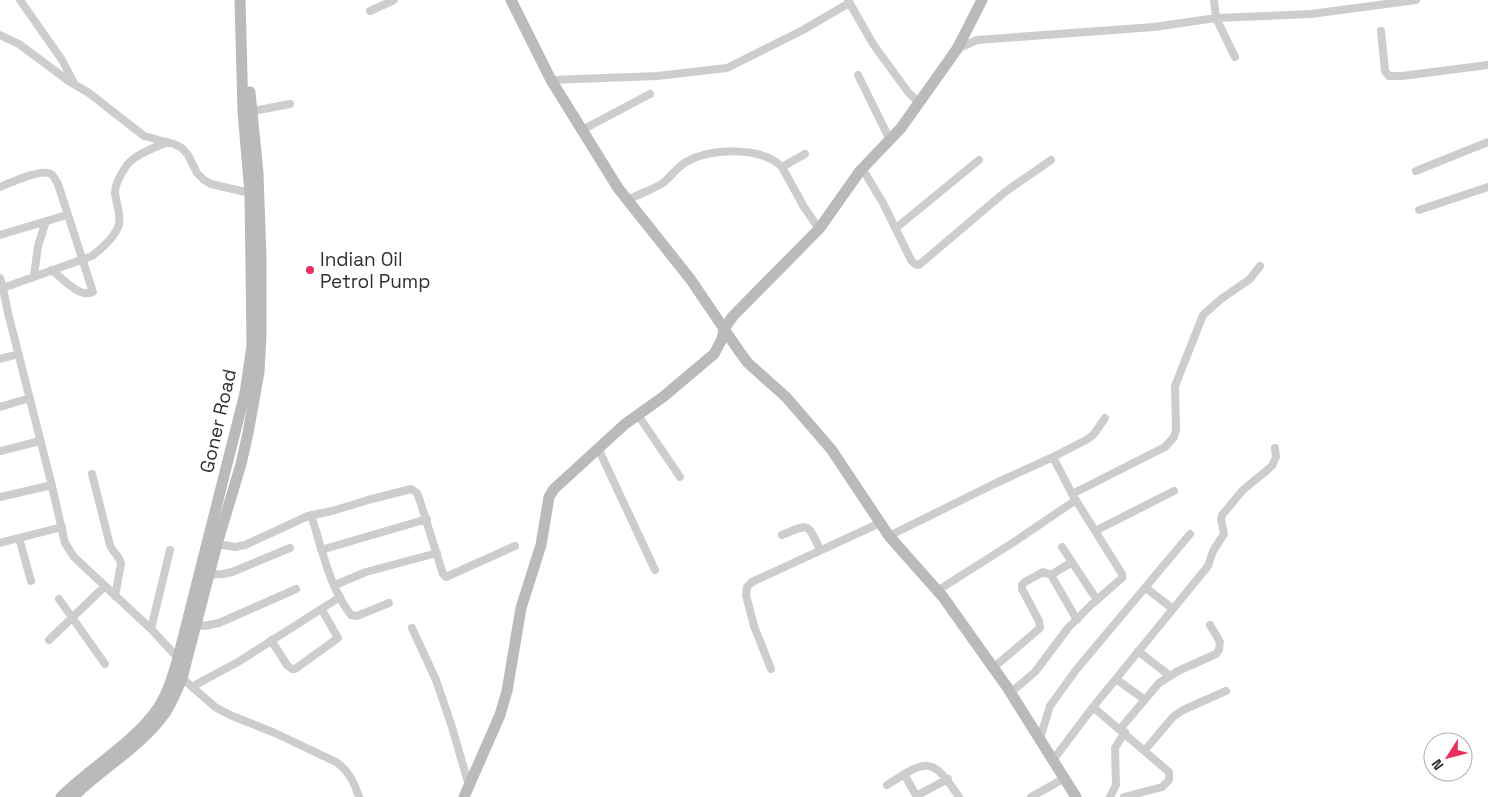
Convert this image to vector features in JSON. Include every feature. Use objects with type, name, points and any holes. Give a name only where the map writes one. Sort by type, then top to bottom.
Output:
[{"type":"street","points":[[20,0],[62,60],[75,85]]},
{"type":"street","name":"Goner Road","points":[[72,797],[149,732],[165,713],[178,675],[204,575],[245,393],[252,346],[250,193],[240,0]]},
{"type":"street","name":"Goner Road","points":[[182,659],[196,624],[204,575],[217,544],[248,433],[259,372],[261,335],[260,208],[247,112],[247,0]]},
{"type":"street","points":[[370,11],[394,0]]},
{"type":"street","points":[[510,0],[551,80],[618,188],[691,280],[748,363],[786,397],[831,449],[889,536],[937,591],[993,668],[1040,738],[1076,797]]},
{"type":"street","points":[[464,797],[500,715],[507,691],[521,608],[541,545],[549,497],[598,448],[714,354],[722,339],[724,329],[733,316],[819,229],[862,168],[901,128],[957,49],[982,0]]},
{"type":"street","points":[[1214,0],[1216,18],[1235,57]]},
{"type":"street","points":[[957,49],[977,40],[1154,27],[1216,18],[1311,14],[1416,0]]},
{"type":"street","points":[[551,80],[657,76],[727,68],[803,30],[848,1],[873,44],[908,92],[919,103]]},
{"type":"street","points":[[1381,31],[1385,71],[1389,76],[1488,65]]},
{"type":"street","points":[[0,35],[20,44],[75,85],[89,93],[144,136],[182,148],[188,155],[197,174],[204,180],[211,184],[250,193]]},
{"type":"street","points":[[858,75],[890,140]]},
{"type":"street","points":[[582,130],[650,94]]},
{"type":"street","points":[[247,112],[290,104]]},
{"type":"street","points":[[3,288],[97,252],[114,234],[119,224],[115,193],[117,184],[128,164],[167,142]]},
{"type":"street","points":[[1416,171],[1488,142]]},
{"type":"street","points":[[628,200],[663,182],[686,162],[708,154],[749,152],[765,156],[782,167],[804,207],[819,229]]},
{"type":"street","points":[[782,167],[805,154]]},
{"type":"street","points":[[896,228],[979,160]]},
{"type":"street","points":[[862,168],[883,203],[911,260],[919,265],[1005,192],[1051,160]]},
{"type":"street","points":[[0,187],[38,173],[50,173],[58,184],[93,292],[90,294],[79,292],[51,270]]},
{"type":"street","points":[[1419,210],[1488,187]]},
{"type":"street","points":[[0,236],[67,214]]},
{"type":"street","points":[[34,276],[38,246],[46,221]]},
{"type":"street","points":[[937,591],[1074,497],[1170,443],[1176,430],[1175,386],[1200,321],[1209,308],[1250,279],[1260,266]]},
{"type":"street","points":[[0,278],[3,288],[4,314],[19,354],[65,543],[69,551],[182,659]]},
{"type":"street","points":[[0,359],[19,354]]},
{"type":"street","points":[[0,407],[30,398]]},
{"type":"street","points":[[638,415],[680,476]]},
{"type":"street","points":[[889,536],[1088,439],[1094,434],[1105,418]]},
{"type":"street","points":[[236,430],[248,433]]},
{"type":"street","points":[[0,451],[40,441]]},
{"type":"street","points":[[598,448],[655,570]]},
{"type":"street","points":[[1053,760],[1093,707],[1208,566],[1213,551],[1224,534],[1222,515],[1243,490],[1272,466],[1276,457],[1275,448]]},
{"type":"street","points":[[1010,693],[1035,672],[1077,620],[1096,600],[1122,578],[1122,574],[1074,497],[1054,457]]},
{"type":"street","points":[[92,474],[111,549],[121,559],[115,596]]},
{"type":"street","points":[[0,497],[52,485]]},
{"type":"street","points":[[217,544],[230,547],[245,545],[311,516],[411,489],[417,493],[427,519],[442,574],[446,577],[515,546]]},
{"type":"street","points":[[1096,531],[1174,491]]},
{"type":"street","points":[[311,516],[324,561],[340,597],[351,615],[357,616],[389,604]]},
{"type":"street","points":[[321,550],[427,519]]},
{"type":"street","points":[[771,669],[754,626],[746,595],[747,587],[752,582],[880,523]]},
{"type":"street","points":[[782,535],[806,526],[811,530],[820,550]]},
{"type":"street","points":[[0,543],[62,527]]},
{"type":"street","points":[[1040,738],[1050,706],[1076,670],[1190,534]]},
{"type":"street","points":[[19,538],[31,581]]},
{"type":"street","points":[[1062,547],[1096,600]]},
{"type":"street","points":[[204,575],[232,572],[290,548]]},
{"type":"street","points":[[151,629],[170,550]]},
{"type":"street","points":[[335,585],[366,572],[436,553]]},
{"type":"street","points":[[1051,575],[1072,562]]},
{"type":"street","points":[[993,668],[1040,628],[1039,621],[1022,590],[1022,585],[1025,582],[1043,572],[1051,575],[1077,620]]},
{"type":"street","points":[[49,640],[105,586]]},
{"type":"street","points":[[1146,588],[1173,609]]},
{"type":"street","points":[[196,624],[204,626],[218,623],[296,589]]},
{"type":"street","points":[[193,688],[322,610],[340,597]]},
{"type":"street","points":[[59,599],[105,664]]},
{"type":"street","points":[[271,640],[287,665],[295,669],[338,638],[322,610]]},
{"type":"street","points":[[1110,797],[1116,784],[1115,748],[1123,731],[1145,700],[1160,683],[1170,676],[1216,654],[1220,650],[1220,642],[1210,625]]},
{"type":"street","points":[[412,628],[436,680],[469,786]]},
{"type":"street","points":[[1138,651],[1170,676]]},
{"type":"street","points":[[178,675],[215,707],[276,733],[336,762],[343,767],[354,782],[359,797]]},
{"type":"street","name":"Goner Road","points":[[61,797],[143,727],[158,708],[178,675]]},
{"type":"street","points":[[1116,679],[1145,700]]},
{"type":"street","points":[[1145,750],[1173,716],[1226,691]]},
{"type":"street","points":[[1093,707],[1169,772],[1169,780],[1162,787],[1124,797]]},
{"type":"street","points":[[886,785],[917,767],[932,766],[948,779],[959,797]]},
{"type":"street","points":[[904,774],[917,796],[948,779]]},
{"type":"street","points":[[1031,797],[1065,778]]},
{"type":"place","name":"Indian Oil Petrol Pump","points":[[310,270]]}]
